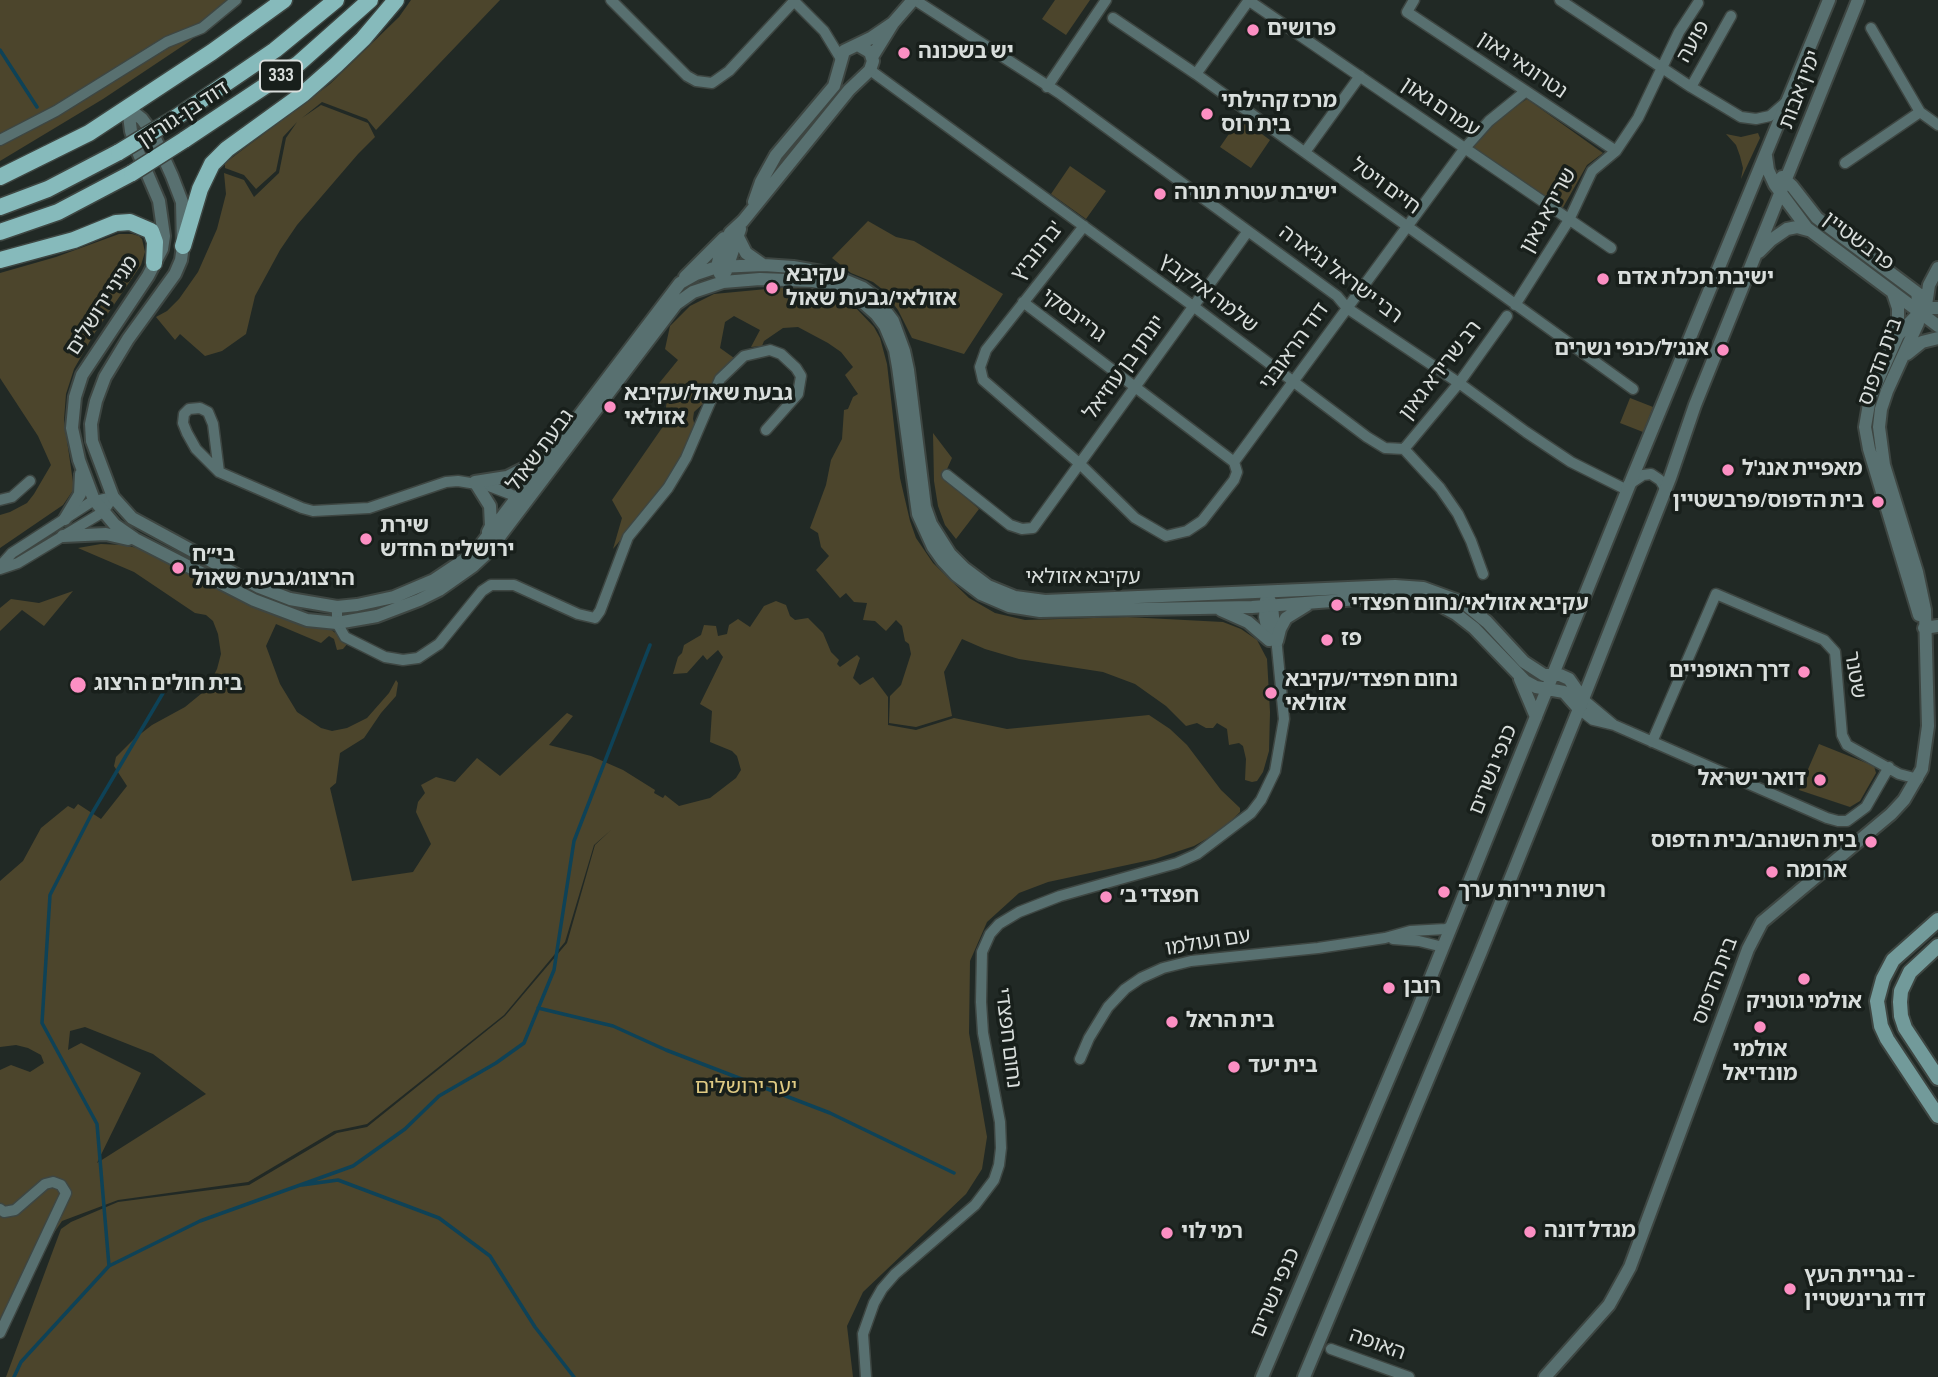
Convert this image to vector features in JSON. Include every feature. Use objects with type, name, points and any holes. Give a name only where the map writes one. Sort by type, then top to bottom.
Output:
[{"type":"main road","name":"דוד בן-גוריון","points":[[0,207],[48,189],[119,152],[175,118],[275,50],[336,0]]},
{"type":"main road","name":"דוד בן-גוריון","points":[[0,232],[71,206],[132,173],[298,64],[370,0]]},
{"type":"main road","points":[[183,246],[197,199],[212,164],[227,149],[303,94],[336,65],[363,39],[396,0]]},
{"type":"main road","points":[[0,177],[55,152],[128,108],[281,2]]},
{"type":"main road","points":[[0,260],[74,240],[105,226],[130,222],[151,232],[155,243],[155,263]]},
{"type":"main road","points":[[1938,920],[1893,960],[1883,979],[1877,1001],[1881,1026],[1887,1039],[1938,1116]]},
{"type":"main road","points":[[1938,946],[1910,972],[1900,1002],[1905,1028],[1938,1078]]},
{"type":"street","points":[[0,140],[56,111],[167,42],[202,28],[236,0]]},
{"type":"street","points":[[611,0],[687,76],[696,81],[712,83],[729,71],[794,0],[824,31],[848,75],[868,68]]},
{"type":"street","points":[[723,282],[722,266],[734,234],[810,136],[868,68],[893,23],[914,0]]},
{"type":"street","name":"רבי ישראל נג'ארה","points":[[914,0],[1090,115],[1337,296],[1347,308],[1549,447],[1625,486]]},
{"type":"street","points":[[1047,87],[1106,0]]},
{"type":"street","points":[[1196,74],[1249,0]]},
{"type":"street","name":"עמרם גאון","points":[[1249,0],[1611,248]]},
{"type":"street","name":"נטרונאי גאון","points":[[1414,0],[1407,12],[1616,151]]},
{"type":"street","points":[[1560,0],[1732,113],[1748,119],[1770,116],[1780,110],[1788,100]]},
{"type":"street","name":"ימין אבות","points":[[1763,174],[1766,153],[1829,0]]},
{"type":"street","name":"ימין אבות","points":[[1781,193],[1858,0]]},
{"type":"street","points":[[1663,68],[1679,32],[1698,3]]},
{"type":"street","name":"פועה","points":[[1691,87],[1731,16]]},
{"type":"street","name":"חיים ויטל","points":[[1113,18],[1196,74],[1633,388]]},
{"type":"street","points":[[752,209],[768,169],[834,86],[844,51],[893,23]]},
{"type":"street","points":[[1871,28],[1920,112],[1938,125]]},
{"type":"street","points":[[824,31],[867,49],[868,68]]},
{"type":"street","name":"שלמה אלקבץ","points":[[868,68],[1380,446],[1391,450],[1404,449]]},
{"type":"street","name":"שרירא גאון","points":[[1515,305],[1569,220],[1592,171],[1616,151],[1642,111],[1663,68]]},
{"type":"street","points":[[1305,152],[1360,76]]},
{"type":"street","name":"דוד הראובני","points":[[1080,464],[1144,524],[1166,536],[1187,531],[1202,521],[1234,480],[1237,472],[1234,462],[1465,148],[1489,121],[1526,91]]},
{"type":"street","name":"מגיני ירושלים","points":[[113,497],[92,441],[91,424],[96,401],[105,377],[128,339],[175,274],[183,246],[182,202],[172,176],[153,134],[128,108]]},
{"type":"street","name":"מגיני ירושלים","points":[[94,500],[79,460],[72,428],[75,397],[82,375],[162,248],[164,223],[159,201],[131,131],[128,108]]},
{"type":"street","points":[[1844,163],[1920,112]]},
{"type":"street","points":[[809,117],[806,127],[810,136]]},
{"type":"street","points":[[1763,174],[1786,180]]},
{"type":"street","name":"פרבשטיין","points":[[1763,174],[1811,231],[1893,293],[1929,309]]},
{"type":"street","name":"כנפי נשרים","points":[[1262,1377],[1452,926],[1553,675],[1625,486],[1763,174]]},
{"type":"street","name":"פרבשטיין","points":[[1786,180],[1817,218],[1900,281],[1929,309]]},
{"type":"street","points":[[1304,1377],[1581,704],[1665,490],[1695,405],[1781,193]]},
{"type":"street","name":"ברנוביץ'","points":[[1023,302],[1084,226]]},
{"type":"street","points":[[1752,261],[1766,244],[1787,229],[1797,227],[1811,231]]},
{"type":"street","name":"יונתן בן עוזיאל","points":[[947,475],[1010,525],[1022,529],[1033,528],[1248,231]]},
{"type":"street","points":[[734,234],[746,253],[764,265]]},
{"type":"street","points":[[680,283],[709,251],[734,234]]},
{"type":"street","name":"עקיבא אזולאי","points":[[722,266],[764,265],[811,269],[863,288],[884,307],[893,321],[904,351],[928,516],[950,554],[988,586],[1015,597],[1045,601],[1395,586],[1437,591],[1453,597],[1475,612],[1524,662],[1541,674],[1569,679],[1581,704]]},
{"type":"street","name":"גבעת שאול","points":[[94,500],[115,525],[145,544],[275,608],[307,620],[337,623],[377,615],[419,600],[439,590],[487,553],[551,454],[680,283],[696,274],[722,266]]},
{"type":"street","points":[[1900,281],[1920,282],[1938,269]]},
{"type":"street","points":[[1929,309],[1929,285],[1938,269]]},
{"type":"street","name":"עקיבא אזולאי","points":[[723,282],[760,279],[814,281],[850,293],[876,314],[895,350],[918,514],[933,547],[943,561],[981,594],[1009,606],[1040,611],[1268,606],[1399,596],[1436,603],[1465,621],[1518,675],[1532,685],[1565,693],[1581,704]]},
{"type":"street","name":"גבעת שאול","points":[[113,497],[132,518],[259,587],[289,599],[337,607],[394,597],[434,580],[467,558],[521,502],[676,304],[693,292],[723,282]]},
{"type":"street","points":[[1893,293],[1898,308],[1898,335]]},
{"type":"street","name":"גרייבסקי","points":[[1080,464],[987,384],[981,373],[986,350],[1023,302],[1234,462]]},
{"type":"street","name":"בית הדפוס","points":[[1927,621],[1869,449],[1865,427],[1870,398],[1898,335],[1929,309]]},
{"type":"street","name":"בית הדפוס","points":[[1545,1377],[1609,1305],[1630,1267],[1748,949],[1762,922],[1891,814],[1918,779],[1925,760],[1928,726],[1927,621],[1917,572],[1884,466],[1880,443],[1881,409],[1900,362],[1929,309]]},
{"type":"street","name":"רב שרירא גאון","points":[[1404,449],[1459,383],[1507,316]]},
{"type":"street","points":[[1900,362],[1922,342],[1938,338]]},
{"type":"street","points":[[337,607],[337,623],[345,637],[385,657],[403,660],[418,659],[439,644],[482,592],[491,585],[514,585],[578,614],[595,618],[628,537],[668,488],[686,458],[720,379],[744,356],[770,350],[781,354],[801,376],[797,394],[766,430]]},
{"type":"street","points":[[219,472],[213,424],[208,412],[200,408],[189,409],[184,414],[183,423],[187,433],[196,449],[219,472],[313,511],[369,508],[446,482],[475,482],[507,477],[551,454]]},
{"type":"street","points":[[1404,449],[1440,488],[1458,514],[1483,575]]},
{"type":"street","points":[[65,519],[80,494],[82,483],[79,460]]},
{"type":"street","points":[[1625,486],[1643,475],[1651,474],[1660,480],[1665,490]]},
{"type":"street","points":[[0,500],[12,497],[30,481]]},
{"type":"street","points":[[475,482],[501,490],[521,502]]},
{"type":"street","points":[[475,482],[490,506],[491,526],[486,539]]},
{"type":"street","points":[[0,568],[12,554],[94,500],[113,497]]},
{"type":"street","points":[[0,568],[18,563],[103,512],[113,497]]},
{"type":"street","points":[[63,536],[106,534],[145,544]]},
{"type":"street","name":"נחום חפצדי","points":[[866,1377],[863,1334],[882,1289],[903,1267],[975,1205],[994,1180],[999,1166],[1000,1122],[983,1033],[981,1003],[982,952],[990,934],[999,924],[1018,912],[1187,858],[1221,837],[1251,813],[1269,785],[1279,755],[1284,719],[1279,664],[1273,641],[1267,592]]},
{"type":"street","name":"שטנר","points":[[1652,742],[1716,594],[1824,640],[1832,647],[1835,652],[1842,735],[1847,745],[1855,752],[1889,767]]},
{"type":"street","points":[[1214,607],[1248,622],[1273,641],[1288,616],[1310,604]]},
{"type":"street","points":[[1927,621],[1938,626]]},
{"type":"street","points":[[1524,662],[1534,665],[1544,663],[1562,652]]},
{"type":"street","points":[[1518,675],[1536,717]]},
{"type":"street","points":[[1581,704],[1614,725],[1838,821],[1847,821],[1866,807],[1889,767],[1899,774],[1918,779]]},
{"type":"street","name":"עם ועולמו","points":[[1080,1059],[1088,1038],[1108,1007],[1125,989],[1163,968],[1191,961],[1385,939],[1410,931],[1441,930],[1452,926]]},
{"type":"street","name":"עם ועולמו","points":[[1385,939],[1419,941],[1443,947]]},
{"type":"street","points":[[0,1209],[4,1212],[15,1210],[45,1184],[53,1182],[61,1185],[66,1193],[0,1333]]},
{"type":"street","name":"האופה","points":[[1331,1349],[1409,1377]]},
{"type":"green space","points":[[0,0],[236,0],[190,41],[103,99],[0,161]]},
{"type":"green space","points":[[411,0],[500,0],[376,130],[367,119],[322,102],[302,118],[321,105],[368,123],[375,137],[297,225],[280,250],[255,296],[246,334],[222,351],[205,356],[180,334],[175,340],[156,317],[179,299],[198,272],[217,229],[226,194],[224,173],[244,180],[254,197],[279,173],[286,138],[297,122],[283,137],[276,171],[256,189],[244,175],[225,168],[225,163],[330,84],[399,17]]},
{"type":"green space","points":[[1055,0],[1090,0],[1066,35],[1042,19]]},
{"type":"green space","points":[[1527,99],[1603,153],[1587,165],[1561,211],[1470,148],[1503,115]]},
{"type":"green space","points":[[1240,118],[1270,140],[1251,168],[1220,147]]},
{"type":"green space","points":[[1758,133],[1760,138],[1741,179],[1743,168],[1740,156],[1736,145],[1726,134],[1741,137]]},
{"type":"green space","points":[[1070,166],[1106,191],[1086,219],[1051,194]]},
{"type":"green space","points":[[868,221],[896,237],[914,241],[1003,294],[964,354],[912,338],[898,310],[882,289],[851,273],[832,258]]},
{"type":"green space","points":[[119,234],[139,236],[145,252],[141,265],[94,334],[74,369],[66,394],[64,420],[74,489],[63,505],[0,548],[0,515],[27,503],[51,465],[38,436],[0,378],[0,273],[56,257]]},
{"type":"green space","points":[[788,287],[817,290],[832,295],[855,307],[874,327],[887,364],[900,478],[910,521],[916,538],[933,563],[969,598],[995,613],[1025,620],[1127,617],[1223,622],[1241,629],[1257,640],[1267,659],[1270,712],[1269,751],[1263,772],[1257,781],[1245,780],[1246,759],[1243,746],[1239,743],[1229,745],[1227,729],[1217,723],[1213,728],[1197,723],[1186,726],[1166,706],[1135,684],[1103,672],[1019,659],[962,639],[944,672],[952,716],[916,727],[889,723],[890,696],[901,685],[911,654],[902,626],[896,620],[886,631],[875,621],[863,620],[867,603],[854,602],[846,593],[840,598],[816,570],[829,556],[821,547],[818,533],[810,528],[826,485],[831,460],[842,439],[844,410],[848,409],[853,397],[858,394],[845,375],[853,367],[841,352],[798,327],[783,328],[764,341],[762,346],[751,347],[760,330],[734,316],[725,322],[720,348],[734,358],[718,376],[706,401],[694,412],[696,430],[658,495],[613,549],[622,518],[612,500],[664,425],[667,398],[656,387],[678,360],[665,349],[670,326],[690,306],[714,294]]},
{"type":"green space","points":[[1630,398],[1653,407],[1643,432],[1620,423]]},
{"type":"green space","points":[[933,433],[952,458],[943,478],[979,509],[956,539],[945,525],[938,506],[934,481]]},
{"type":"green space","name":"יער ירושלים","points":[[101,544],[143,549],[271,614],[315,627],[329,628],[348,643],[343,649],[337,650],[334,639],[329,636],[321,643],[276,624],[266,646],[280,684],[297,712],[321,728],[332,731],[347,728],[367,718],[389,693],[396,680],[396,696],[364,738],[340,753],[336,783],[330,788],[352,881],[413,872],[431,844],[416,812],[418,802],[425,793],[421,785],[436,777],[455,782],[477,758],[500,776],[567,713],[573,716],[549,745],[591,756],[623,770],[655,790],[654,793],[663,798],[665,795],[679,806],[710,798],[736,778],[741,770],[737,756],[732,751],[710,742],[712,711],[700,704],[723,657],[718,650],[707,660],[703,655],[687,673],[673,674],[678,657],[684,645],[701,635],[704,625],[716,626],[718,636],[727,634],[729,625],[738,619],[750,627],[764,606],[776,601],[786,605],[790,616],[795,620],[808,618],[823,633],[831,652],[839,660],[837,664],[840,667],[857,655],[860,658],[853,678],[860,685],[873,677],[888,697],[888,725],[916,730],[954,718],[1007,729],[1149,715],[1187,745],[1221,790],[1240,808],[1240,812],[1222,830],[1194,846],[1155,859],[1048,882],[1019,893],[987,922],[970,961],[969,1033],[987,1137],[982,1169],[966,1194],[863,1292],[847,1326],[853,1377],[6,1377],[61,1229],[118,1202],[249,1185],[337,1133],[367,1127],[505,1016],[567,943],[595,845],[611,830],[594,845],[565,942],[504,1015],[367,1124],[334,1131],[248,1182],[118,1200],[62,1221],[25,1276],[0,1324],[0,1070],[11,1065],[30,1072],[44,1063],[41,1055],[28,1048],[16,1045],[0,1047],[0,881],[23,861],[41,828],[68,806],[74,809],[78,804],[101,819],[127,786],[114,766],[116,757],[152,725],[185,707],[207,689],[221,654],[213,621],[206,615],[195,613],[134,572],[78,548]],"holes":[[[85,1027],[153,1054],[206,1094],[97,1163],[141,1073],[81,1043],[68,1050],[70,1031]]]},
{"type":"green space","points":[[73,591],[44,626],[22,610],[0,631],[0,608],[11,599],[39,603]]},
{"type":"green space","points":[[1819,744],[1874,766],[1876,773],[1860,801],[1850,807],[1799,790]]},
{"type":"waterway","points":[[0,50],[37,107]]},
{"type":"waterway","points":[[14,1377],[21,1362],[109,1266],[200,1221],[353,1166],[405,1129],[439,1096],[496,1063],[524,1043],[554,970],[574,841],[650,645]]},
{"type":"waterway","points":[[109,1266],[97,1124],[42,1023],[50,895],[91,815],[166,688]]},
{"type":"waterway","points":[[538,1008],[613,1026],[666,1050],[830,1113],[954,1173]]},
{"type":"waterway","points":[[302,1185],[338,1180],[439,1218],[490,1256],[535,1327],[574,1377]]},
{"type":"place","name":"פרושים","points":[[1253,30]]},
{"type":"place","name":"יש בשכונה","points":[[904,53]]},
{"type":"place","name":"מרכז קהילתי בית רוס","points":[[1207,114]]},
{"type":"place","name":"ישיבת עטרת תורה","points":[[1160,194]]},
{"type":"place","name":"ישיבת תכלת אדם","points":[[1603,279]]},
{"type":"place","name":"עקיבא אזולאי/גבעת שאול","points":[[772,288]]},
{"type":"place","name":"אנג׳ל/כנפי נשרים","points":[[1723,350]]},
{"type":"place","name":"גבעת שאול/עקיבא אזולאי","points":[[610,407]]},
{"type":"place","name":"מאפיית אנג'ל","points":[[1728,470]]},
{"type":"place","name":"בית הדפוס/פרבשטיין","points":[[1878,502]]},
{"type":"place","name":"שירת ירושלים החדש","points":[[366,539]]},
{"type":"place","name":"בי״ח הרצוג/גבעת שאול","points":[[178,568]]},
{"type":"place","name":"עקיבא אזולאי/נחום חפצדי","points":[[1337,605]]},
{"type":"place","name":"פז","points":[[1327,640]]},
{"type":"place","name":"דרך האופניים","points":[[1804,672]]},
{"type":"place","name":"בית חולים הרצוג","points":[[78,685]]},
{"type":"place","name":"נחום חפצדי/עקיבא אזולאי","points":[[1271,693]]},
{"type":"place","name":"דואר ישראל","points":[[1820,780]]},
{"type":"place","name":"בית השנהב/בית הדפוס","points":[[1871,842]]},
{"type":"place","name":"ארומה","points":[[1772,872]]},
{"type":"place","name":"רשות ניירות ערך","points":[[1444,892]]},
{"type":"place","name":"חפצדי ב׳","points":[[1106,897]]},
{"type":"place","name":"אולמי גוטניק","points":[[1804,979]]},
{"type":"place","name":"רובן","points":[[1389,988]]},
{"type":"place","name":"בית הראל","points":[[1172,1022]]},
{"type":"place","name":"אולמי מונדיאל","points":[[1760,1027]]},
{"type":"place","name":"בית יעד","points":[[1234,1067]]},
{"type":"place","name":"מגדל דונה","points":[[1530,1232]]},
{"type":"place","name":"רמי לוי","points":[[1167,1233]]},
{"type":"place","name":"נגריית העץ - דוד גרינשטיין","points":[[1790,1289]]}]
